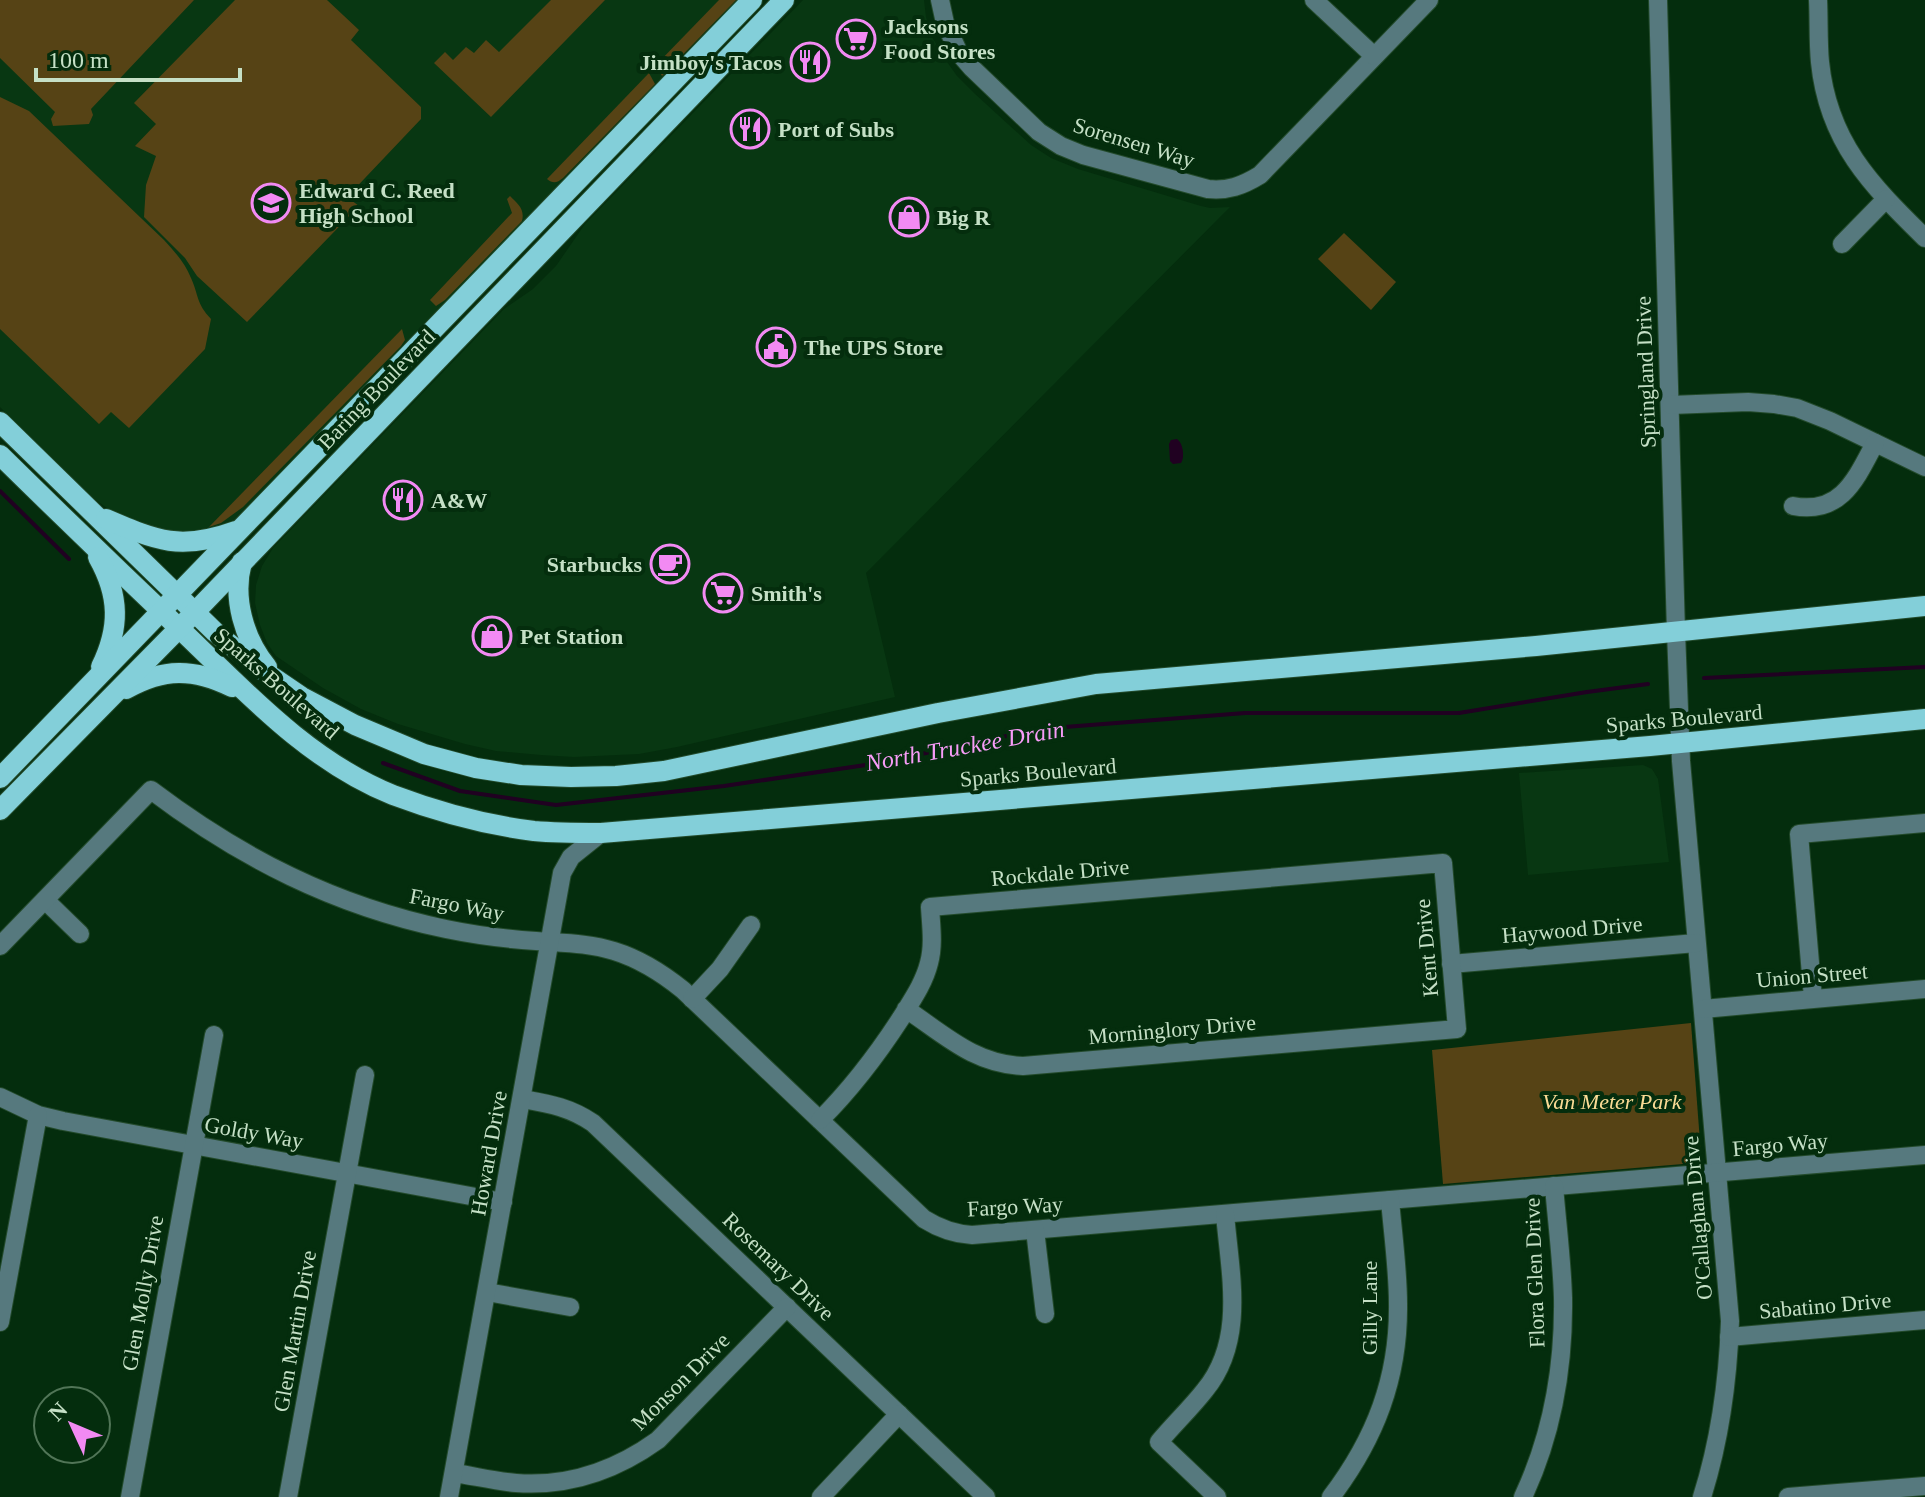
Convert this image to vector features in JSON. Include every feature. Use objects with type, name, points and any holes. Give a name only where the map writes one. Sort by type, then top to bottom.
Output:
[{"type":"main road","name":"Baring Boulevard","points":[[0,778],[752,0]]},
{"type":"main road","name":"Baring Boulevard","points":[[0,810],[195,612],[784,0]]},
{"type":"main road","name":"Sparks Boulevard","points":[[0,422],[215,632],[302,697],[355,725],[424,754],[476,768],[521,775],[616,776],[664,771],[925,715],[1096,684],[1676,632],[1925,606]]},
{"type":"main road","name":"Sparks Boulevard","points":[[0,455],[247,693],[294,736],[322,756],[391,794],[452,814],[536,831],[601,833],[1925,719]]},
{"type":"main road","points":[[94,514],[129,529],[170,541],[190,543],[212,540],[240,530]]},
{"type":"main road","points":[[90,544],[113,591],[115,613],[111,645],[90,684]]},
{"type":"main road","points":[[243,562],[238,588],[247,634],[258,656],[277,680]]},
{"type":"main road","points":[[108,698],[149,678],[179,672],[216,679],[247,693]]},
{"type":"street","name":"Sorensen Way","points":[[940,0],[945,23],[959,53],[1039,132],[1083,155],[1220,190],[1246,184],[1260,175],[1429,0]]},
{"type":"street","points":[[1314,0],[1374,56]]},
{"type":"street","name":"Springland Drive","points":[[1658,0],[1681,742]]},
{"type":"street","points":[[1818,0],[1824,89],[1843,141],[1856,164],[1925,238]]},
{"type":"street","points":[[1842,244],[1886,199]]},
{"type":"street","points":[[1671,405],[1748,402],[1787,406],[1810,412],[1925,467]]},
{"type":"street","points":[[1793,506],[1815,507],[1842,495],[1853,484],[1875,443]]},
{"type":"street","name":"O'Callaghan Drive","points":[[1681,742],[1730,1321],[1723,1402],[1708,1495]]},
{"type":"street","name":"Fargo Way","points":[[45,900],[151,790],[187,817],[265,865],[353,903],[446,929],[590,945],[615,951],[660,973],[692,999],[924,1219],[955,1234],[1035,1230],[1925,1155]]},
{"type":"street","points":[[1813,998],[1799,834],[1925,823]]},
{"type":"street","name":"Howard Drive","points":[[449,1497],[562,873],[571,857],[601,833]]},
{"type":"street","name":"Kent Drive","points":[[1443,863],[1457,1029]]},
{"type":"street","name":"Rockdale Drive","points":[[820,1120],[882,1047],[925,977],[932,944],[930,907],[1443,863]]},
{"type":"street","points":[[0,946],[45,900],[80,934]]},
{"type":"street","points":[[692,999],[729,957],[751,925]]},
{"type":"street","name":"Haywood Drive","points":[[1451,964],[1696,943]]},
{"type":"street","name":"Union Street","points":[[1703,1009],[1925,989]]},
{"type":"street","name":"Morninglory Drive","points":[[906,1009],[974,1055],[1005,1065],[1023,1066],[1457,1029]]},
{"type":"street","name":"Glen Molly Drive","points":[[130,1497],[214,1035]]},
{"type":"street","name":"Glen Martin Drive","points":[[288,1497],[365,1075]]},
{"type":"street","name":"Goldy Way","points":[[0,1097],[38,1115],[63,1121],[503,1202]]},
{"type":"street","name":"Rosemary Drive","points":[[522,1099],[562,1106],[593,1123],[986,1497]]},
{"type":"street","points":[[0,1322],[7,1243],[38,1115]]},
{"type":"street","name":"Flora Glen Drive","points":[[1523,1497],[1552,1412],[1563,1334],[1554,1186]]},
{"type":"street","name":"Gilly Lane","points":[[1331,1497],[1348,1475],[1370,1436],[1394,1364],[1398,1302],[1390,1200]]},
{"type":"street","points":[[1217,1497],[1159,1442],[1206,1389],[1226,1354],[1233,1313],[1225,1214]]},
{"type":"street","points":[[1035,1230],[1045,1314]]},
{"type":"street","points":[[487,1292],[570,1307]]},
{"type":"street","name":"Monson Drive","points":[[454,1473],[512,1483],[541,1484],[568,1481],[615,1467],[636,1456],[667,1432],[787,1307]]},
{"type":"street","name":"Sabatino Drive","points":[[1729,1337],[1925,1320]]},
{"type":"street","points":[[821,1497],[899,1414]]},
{"type":"street","points":[[1788,1497],[1925,1486]]},
{"type":"shaded area","name":"Edward C. Reed High School","points":[[0,0],[739,0],[235,522],[217,532],[171,537],[118,516],[93,498],[0,407]]},
{"type":"shaded area","points":[[803,0],[924,0],[932,37],[957,76],[1031,145],[1051,158],[1078,169],[1201,206],[1230,207],[866,573],[895,697],[639,754],[541,755],[496,751],[398,724],[361,709],[323,688],[276,656],[267,643],[255,603],[262,566],[273,548],[504,309],[533,289],[556,266],[585,224]]},
{"type":"shaded area","points":[[1177,439],[1183,457],[1181,463],[1173,464],[1169,444]]},
{"type":"shaded area","points":[[1643,765],[1652,769],[1658,779],[1669,862],[1528,875],[1519,773]]},
{"type":"green space","points":[[0,0],[194,0],[91,109],[93,115],[89,124],[53,126],[51,119],[55,112],[0,58]]},
{"type":"green space","points":[[235,0],[327,0],[359,30],[351,40],[421,107],[421,119],[347,197],[359,206],[247,322],[197,276],[185,258],[144,217],[146,185],[156,156],[135,146],[156,124],[134,103]]},
{"type":"green space","points":[[551,0],[605,0],[491,117],[434,63],[445,52],[453,60],[466,47],[474,53],[486,40],[499,52]]},
{"type":"green space","points":[[719,0],[736,0],[662,76],[656,65]]},
{"type":"green space","points":[[649,73],[655,84],[563,178],[555,182],[547,179]]},
{"type":"green space","points":[[0,97],[29,111],[164,240],[186,267],[200,304],[211,319],[205,349],[129,428],[111,412],[99,424],[0,329]]},
{"type":"green space","points":[[510,196],[522,210],[522,221],[436,306],[430,300],[512,213],[507,199]]},
{"type":"green space","points":[[1344,233],[1396,282],[1371,310],[1318,259]]},
{"type":"green space","points":[[402,329],[405,340],[401,346],[243,507],[221,523],[209,527]]},
{"type":"green space","name":"Van Meter Park","points":[[1691,1023],[1701,1155],[1695,1163],[1443,1184],[1432,1050]]},
{"type":"waterway","points":[[0,491],[69,559]]},
{"type":"waterway","name":"North Truckee Drain","points":[[1704,678],[1925,667]]},
{"type":"waterway","name":"North Truckee Drain","points":[[383,763],[460,791],[556,805],[724,786],[879,763],[1039,729],[1245,713],[1459,713],[1648,684]]},
{"type":"place","name":"Jacksons Food Stores","points":[[856,39]]},
{"type":"place","name":"Jimboy's Tacos","points":[[810,62]]},
{"type":"place","name":"Port of Subs","points":[[750,129]]},
{"type":"place","name":"Edward C. Reed High School","points":[[271,203]]},
{"type":"place","name":"Big R","points":[[909,217]]},
{"type":"place","name":"The UPS Store","points":[[776,347]]},
{"type":"place","name":"A&W","points":[[403,500]]},
{"type":"place","name":"Starbucks","points":[[670,564]]},
{"type":"place","name":"Smith's","points":[[723,593]]},
{"type":"place","name":"Pet Station","points":[[492,636]]}]
